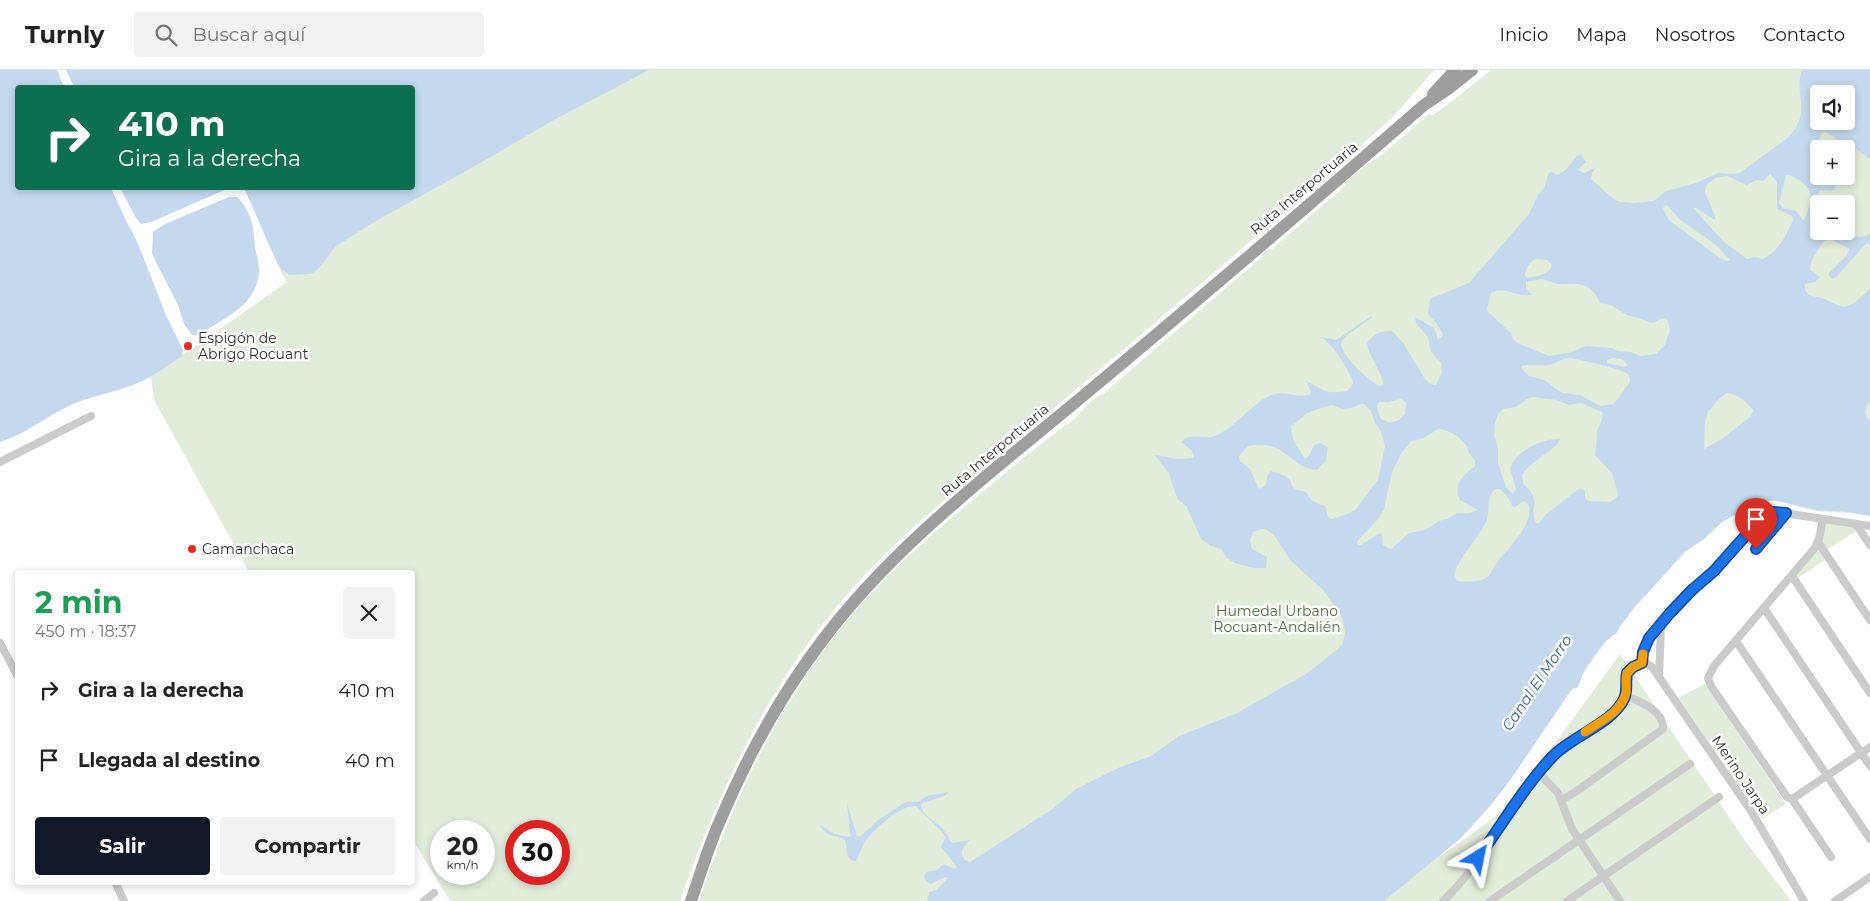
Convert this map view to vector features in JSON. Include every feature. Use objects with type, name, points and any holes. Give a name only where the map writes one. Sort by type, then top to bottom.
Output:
[{"type":"highway","name":"Ruta Interportuaria","points":[[691,901],[718,825],[759,738],[805,664],[859,594],[935,520],[1424,105],[1455,70]]},
{"type":"highway","name":"Ruta Interportuaria","points":[[1424,105],[1448,90],[1472,70]]},
{"type":"street","points":[[0,462],[92,416]]},
{"type":"street","points":[[1444,901],[1469,872],[1540,773],[1561,749],[1610,715],[1621,704],[1625,695],[1627,673],[1633,667],[1642,663],[1643,652],[1647,642],[1670,613],[1714,571],[1760,519],[1768,513],[1777,512],[1870,526]]},
{"type":"street","points":[[1756,549],[1786,513]]},
{"type":"street","points":[[1823,519],[1818,542],[1792,576],[1711,669],[1709,675],[1710,684],[1787,797],[1792,799],[1832,857]]},
{"type":"street","points":[[1856,524],[1870,545]]},
{"type":"street","points":[[1818,542],[1870,620]]},
{"type":"street","points":[[1792,576],[1870,693]]},
{"type":"street","points":[[1764,608],[1870,766]]},
{"type":"street","points":[[1659,677],[1661,626]]},
{"type":"street","points":[[1736,640],[1870,839]]},
{"type":"street","points":[[0,643],[15,672]]},
{"type":"street","name":"Merino Jarpa","points":[[1642,663],[1652,667],[1755,818],[1804,901]]},
{"type":"street","points":[[1561,800],[1574,793],[1663,730],[1661,720],[1656,713],[1646,704],[1625,695]]},
{"type":"street","points":[[1792,799],[1870,747]]},
{"type":"street","points":[[1490,901],[1690,764]]},
{"type":"street","points":[[1540,773],[1554,787],[1569,823],[1620,901]]},
{"type":"street","points":[[1567,901],[1719,797]]},
{"type":"street","points":[[1835,901],[1870,877]]},
{"type":"street","points":[[116,885],[124,901]]},
{"type":"street","points":[[424,901],[434,893]]},
{"type":"green space","points":[[526,70],[1434,70],[1393,117],[1306,194],[930,513],[853,588],[805,647],[762,716],[725,788],[680,901],[450,901],[440,885],[495,885],[495,820],[430,820],[430,868],[415,843],[415,570],[248,570],[154,400],[151,377],[287,282],[281,272],[249,190],[415,190],[415,185]]},
{"type":"green space","name":"Humedal Urbano Rocuant-Andalién","points":[[1491,70],[1870,70],[1870,516],[1810,510],[1772,501],[1756,503],[1764,494],[1716,524],[1672,561],[1626,613],[1492,803],[1440,856],[1495,817],[1532,775],[1620,654],[1743,838],[1791,901],[699,901],[729,821],[765,744],[809,671],[861,604],[900,564],[984,490],[1075,418],[1093,400],[1103,394],[1262,257],[1262,254],[1267,249],[1272,249],[1344,187],[1345,182],[1374,159],[1377,159],[1429,114],[1433,115]]},
{"type":"green space","points":[[1824,519],[1856,525],[1859,529],[1825,551],[1820,539]]},
{"type":"green space","points":[[1819,545],[1827,559],[1796,579],[1793,576]]},
{"type":"green space","points":[[1705,684],[1786,804],[1762,819],[1678,698]]},
{"type":"water","points":[[0,70],[57,70],[63,85],[15,85],[15,190],[112,190],[139,246],[165,313],[183,350],[182,356],[146,380],[71,405],[19,434],[0,442]]},
{"type":"water","points":[[66,70],[649,70],[550,122],[369,225],[335,247],[319,268],[311,274],[289,275],[278,265],[245,190],[415,190],[415,85],[73,85]]},
{"type":"water","name":"Canal El Morro","points":[[1802,70],[1870,70],[1870,159],[1855,148],[1855,140],[1837,140],[1830,134],[1822,133],[1819,140],[1810,140],[1810,185],[1835,185],[1835,190],[1820,190],[1818,195],[1811,195],[1808,188],[1803,183],[1792,176],[1786,175],[1779,203],[1783,208],[1796,211],[1804,221],[1810,202],[1810,240],[1827,240],[1824,241],[1810,266],[1810,270],[1820,277],[1815,282],[1805,284],[1805,290],[1809,295],[1845,307],[1854,303],[1870,289],[1870,400],[1867,405],[1866,416],[1870,421],[1870,516],[1849,512],[1816,510],[1772,500],[1756,503],[1722,522],[1704,539],[1685,552],[1634,608],[1616,634],[1596,652],[1584,671],[1578,687],[1571,690],[1511,779],[1491,805],[1461,838],[1384,901],[927,901],[929,892],[936,890],[948,878],[945,877],[931,884],[924,877],[926,872],[937,870],[944,864],[954,869],[957,867],[941,847],[945,839],[944,834],[916,806],[910,806],[896,813],[875,830],[864,843],[856,861],[848,856],[845,840],[828,834],[822,829],[819,824],[834,834],[850,837],[847,803],[857,836],[860,837],[878,820],[904,803],[918,802],[927,796],[949,792],[944,796],[923,803],[921,805],[922,809],[927,816],[943,829],[952,843],[970,840],[964,847],[962,854],[965,860],[970,862],[1051,810],[1076,789],[1118,768],[1151,756],[1179,736],[1237,713],[1306,674],[1343,643],[1345,633],[1343,620],[1339,612],[1323,590],[1291,561],[1274,535],[1267,530],[1262,529],[1253,532],[1250,540],[1252,549],[1267,557],[1266,568],[1254,568],[1235,563],[1227,558],[1221,549],[1211,546],[1201,539],[1187,507],[1177,498],[1168,472],[1155,455],[1179,459],[1192,458],[1194,456],[1191,450],[1181,442],[1185,439],[1217,435],[1232,426],[1260,402],[1274,394],[1309,395],[1311,392],[1306,381],[1328,392],[1347,391],[1353,384],[1353,381],[1335,350],[1320,337],[1336,340],[1370,317],[1373,317],[1347,335],[1341,343],[1342,349],[1350,361],[1374,383],[1379,386],[1383,385],[1367,343],[1378,333],[1392,331],[1403,343],[1425,379],[1430,384],[1436,385],[1442,373],[1441,363],[1431,352],[1428,337],[1416,323],[1415,317],[1434,328],[1438,339],[1441,338],[1443,334],[1428,314],[1430,299],[1469,283],[1529,214],[1538,195],[1545,187],[1548,174],[1551,172],[1557,175],[1562,173],[1581,154],[1586,162],[1578,170],[1584,173],[1595,168],[1591,179],[1615,200],[1634,203],[1654,201],[1666,191],[1696,183],[1718,173],[1735,174],[1741,172],[1789,137],[1796,127],[1801,110],[1800,87]],"holes":[[[1770,174],[1777,182],[1777,209],[1792,216],[1793,220],[1785,237],[1773,252],[1762,259],[1756,257],[1747,259],[1724,242],[1693,208],[1716,219],[1705,192],[1706,185],[1716,178],[1727,176],[1747,185],[1757,180],[1763,181]],[[1667,205],[1679,219],[1716,245],[1730,260],[1721,259],[1669,220],[1663,209]],[[1535,259],[1547,260],[1552,265],[1545,273],[1527,278],[1525,276],[1526,271]],[[1542,279],[1557,284],[1582,285],[1591,290],[1600,302],[1612,306],[1627,315],[1654,323],[1666,318],[1670,330],[1665,345],[1656,354],[1640,356],[1612,348],[1586,346],[1568,353],[1549,356],[1517,343],[1511,333],[1487,309],[1491,293],[1501,290],[1521,295],[1532,295],[1526,288],[1526,282]],[[1568,358],[1600,364],[1618,370],[1628,374],[1630,382],[1614,404],[1600,406],[1580,395],[1562,393],[1544,380],[1529,376],[1522,369],[1522,366],[1525,365],[1550,365]],[[1613,358],[1622,359],[1628,365],[1624,367],[1607,363],[1607,360]],[[1727,393],[1742,398],[1753,410],[1751,416],[1722,439],[1704,449],[1705,421],[1708,412]],[[1533,397],[1556,400],[1569,405],[1581,403],[1602,412],[1597,433],[1595,455],[1612,473],[1617,497],[1610,502],[1589,501],[1585,498],[1585,491],[1580,488],[1546,514],[1539,523],[1536,523],[1533,495],[1523,484],[1522,475],[1531,465],[1554,447],[1560,439],[1538,443],[1518,456],[1510,468],[1516,489],[1513,494],[1506,487],[1498,463],[1498,447],[1494,435],[1498,414],[1503,409],[1516,407]],[[1401,399],[1406,403],[1405,414],[1399,420],[1390,423],[1381,419],[1377,408],[1379,402]],[[1364,404],[1371,411],[1375,423],[1381,431],[1385,446],[1378,480],[1355,510],[1331,519],[1328,517],[1325,506],[1312,501],[1306,492],[1297,490],[1285,476],[1271,471],[1267,476],[1266,485],[1259,489],[1250,469],[1240,461],[1239,456],[1248,446],[1271,446],[1299,464],[1317,470],[1326,460],[1328,447],[1320,443],[1314,445],[1309,456],[1305,459],[1293,440],[1291,427],[1307,413],[1332,405],[1345,410]],[[1438,429],[1456,435],[1466,445],[1475,460],[1475,466],[1460,480],[1457,489],[1460,500],[1478,510],[1470,513],[1457,513],[1425,530],[1409,533],[1391,549],[1383,545],[1380,533],[1358,545],[1357,542],[1379,518],[1384,509],[1392,472],[1402,452],[1411,441],[1424,438]],[[1495,489],[1499,489],[1507,496],[1512,506],[1515,507],[1524,501],[1529,505],[1528,520],[1520,535],[1486,578],[1467,582],[1457,581],[1454,576],[1456,569],[1486,522],[1490,496]]]},
{"type":"water","points":[[121,190],[224,190],[151,222],[141,224],[135,217]]},
{"type":"water","points":[[229,197],[237,197],[242,202],[251,220],[259,267],[257,282],[253,293],[238,309],[199,335],[192,335],[184,324],[178,305],[152,253],[153,232],[165,224]]},
{"type":"water","points":[[1870,233],[1870,245],[1867,243],[1832,279],[1829,273],[1847,255],[1849,249],[1832,240],[1855,240],[1855,236],[1863,237]]},
{"type":"pier","points":[[112,190],[115,190],[132,226],[129,227]]},
{"type":"pier","points":[[118,190],[121,190],[138,222],[136,223]]},
{"type":"slow traffic","points":[[1585,732],[1610,715],[1621,704],[1626,691],[1627,673],[1633,667],[1642,663],[1643,654]]},
{"type":"place","name":"Espigón de Abrigo Rocuant","points":[[188,346]]},
{"type":"place","name":"Camanchaca","points":[[192,549]]},
{"type":"route","points":[[1478,858],[1553,756],[1569,742],[1610,715],[1621,704],[1626,691],[1627,673],[1633,667],[1642,663],[1644,647],[1670,613],[1714,571],[1763,516],[1772,512],[1786,513],[1756,549]]}]
